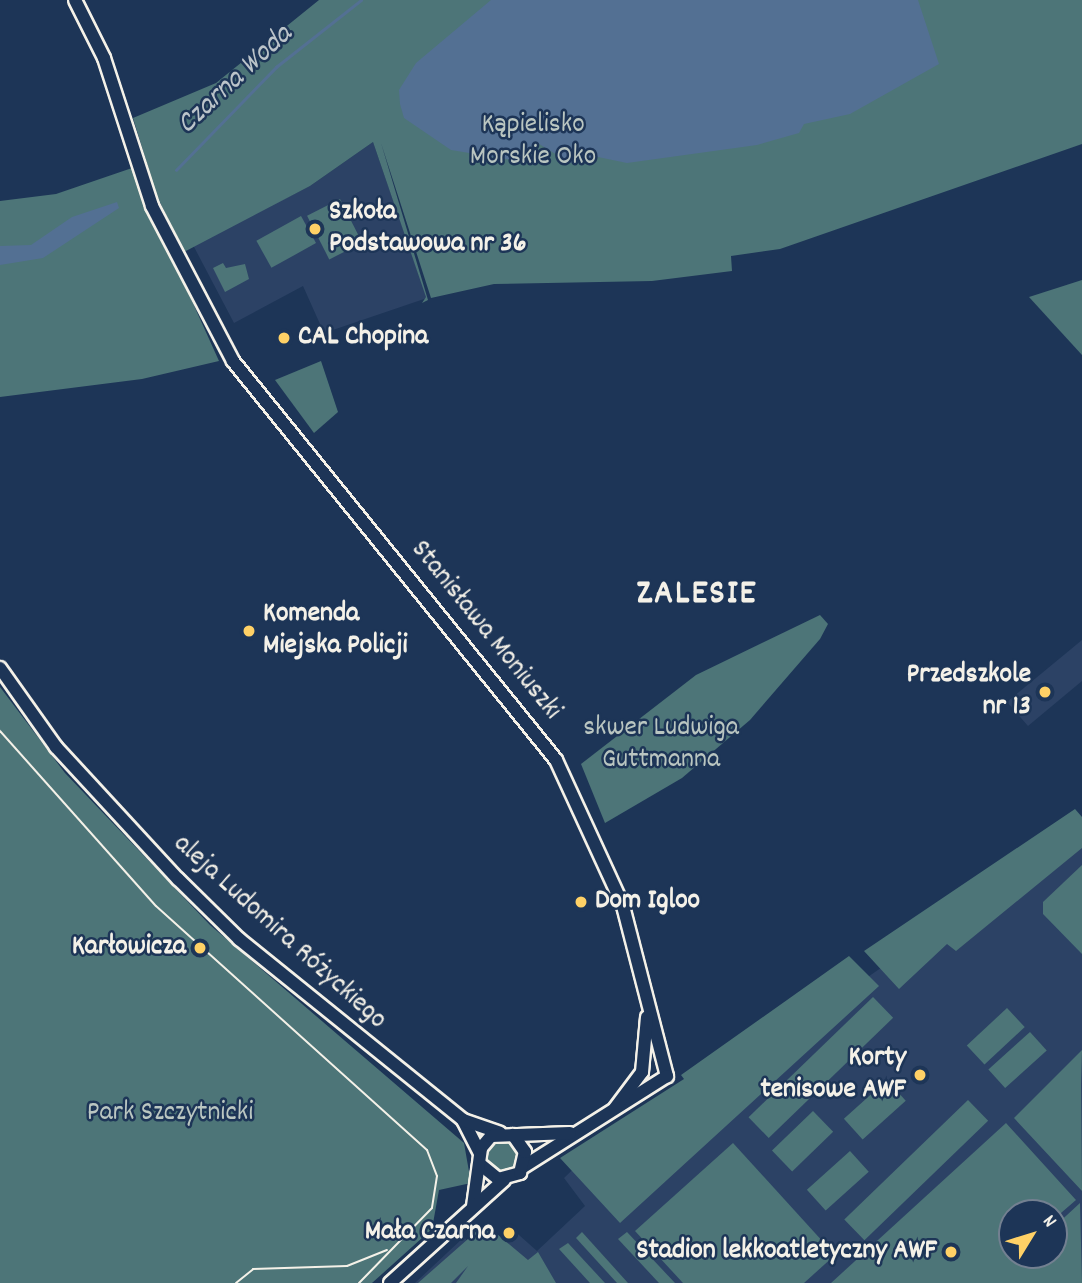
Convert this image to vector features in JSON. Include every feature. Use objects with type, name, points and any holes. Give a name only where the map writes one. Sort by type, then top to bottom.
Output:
[{"type":"street","name":"Stanisława Moniuszki","points":[[75,0],[104,58],[152,206],[239,371],[556,760],[623,906],[664,1062]]},
{"type":"street","name":"aleja Ludomira Różyckiego","points":[[0,668],[56,747],[178,879],[239,939],[463,1120],[512,1135]]},
{"type":"street","name":"Stanisława Moniuszki","points":[[644,1068],[646,996]]},
{"type":"street","points":[[390,1283],[505,1180],[570,1133],[612,1111],[656,1086],[667,1076],[664,1062],[644,1068],[612,1111]]},
{"type":"street","points":[[644,1068],[656,1086]]},
{"type":"street","name":"aleja Ludomira Różyckiego","points":[[463,1120],[481,1159]]},
{"type":"street","points":[[473,1206],[481,1159],[512,1135],[570,1133]]},
{"type":"street","points":[[512,1135],[525,1152],[523,1167]]},
{"type":"street","points":[[481,1159],[505,1180]]},
{"type":"shaded area","points":[[491,0],[918,0],[939,64],[850,114],[804,124],[799,133],[757,145],[627,163],[598,157],[570,163],[536,142],[517,161],[451,150],[404,118],[400,104],[399,90],[416,63]]},
{"type":"shaded area","name":"Szkoła Podstawowa nr 36","points":[[373,142],[427,298],[324,333],[303,286],[234,323],[193,245],[310,186]]},
{"type":"shaded area","points":[[117,202],[119,208],[43,258],[0,265],[0,246],[31,245],[72,217]]},
{"type":"shaded area","name":"Przedszkole nr 13","points":[[1082,640],[1082,681],[1028,726],[1007,702]]},
{"type":"shaded area","points":[[1082,828],[1082,1283],[415,1283],[464,1237],[480,1255],[510,1227],[537,1251],[585,1206],[564,1178],[594,1149],[796,1027]]},
{"type":"green space","name":"Kąpielisko Morskie Oko","points":[[319,0],[1082,0],[1082,144],[780,249],[731,256],[732,271],[652,281],[494,284],[431,298],[381,143],[428,300],[422,303],[426,297],[373,142],[310,186],[184,252],[157,196],[133,118],[216,83]]},
{"type":"green space","points":[[132,168],[219,361],[142,379],[0,397],[0,201],[56,194]]},
{"type":"green space","points":[[340,199],[362,243],[329,259],[307,216]]},
{"type":"green space","points":[[301,216],[316,243],[271,268],[256,241]]},
{"type":"green space","points":[[223,263],[226,268],[245,264],[249,279],[225,292],[213,268]]},
{"type":"green space","points":[[1082,280],[1082,355],[1029,297]]},
{"type":"green space","points":[[321,361],[338,412],[314,433],[275,380]]},
{"type":"green space","name":"skwer Ludwiga Guttmanna","points":[[820,615],[828,624],[820,639],[750,720],[682,778],[605,823],[581,764],[696,675]]},
{"type":"green space","name":"Park Szczytnicki","points":[[0,687],[65,773],[210,925],[464,1143],[471,1183],[439,1190],[432,1229],[372,1283],[0,1283]]},
{"type":"green space","points":[[1075,809],[1082,817],[1082,848],[956,951],[947,944],[899,989],[864,951]]},
{"type":"green space","points":[[1082,865],[1082,954],[1043,914],[1043,902]]},
{"type":"green space","points":[[849,956],[879,986],[620,1223],[560,1158],[684,1079],[681,1075]]},
{"type":"green space","points":[[873,997],[893,1018],[769,1138],[749,1117]]},
{"type":"green space","points":[[1007,1008],[1025,1027],[985,1065],[967,1046]]},
{"type":"green space","points":[[1030,1032],[1047,1051],[1005,1088],[988,1069]]},
{"type":"green space","points":[[1082,1050],[1081,1084],[1082,1191],[1014,1118]]},
{"type":"green space","points":[[887,1080],[906,1101],[863,1140],[844,1119]]},
{"type":"green space","points":[[968,1100],[988,1121],[864,1240],[844,1219]]},
{"type":"green space","points":[[813,1111],[833,1132],[792,1171],[772,1151]]},
{"type":"green space","points":[[1006,1123],[1076,1200],[1068,1207],[1068,1199],[998,1199],[998,1269],[1068,1269],[1068,1214],[1080,1203],[1082,1283],[831,1283]]},
{"type":"green space","points":[[502,1140],[513,1145],[518,1156],[513,1167],[502,1172],[491,1167],[486,1156],[491,1145]]},
{"type":"green space","points":[[733,1143],[835,1255],[804,1283],[683,1283],[635,1231]]},
{"type":"green space","points":[[850,1151],[869,1172],[826,1211],[807,1190]]},
{"type":"green space","points":[[485,1224],[528,1260],[538,1252],[556,1283],[456,1283],[468,1266],[451,1283],[418,1283]]},
{"type":"green space","points":[[582,1232],[628,1283],[617,1283],[576,1238]]},
{"type":"green space","points":[[627,1232],[675,1283],[659,1283],[618,1239]]},
{"type":"green space","points":[[568,1243],[605,1283],[590,1283],[559,1249]]},
{"type":"waterway","name":"Czarna Woda","points":[[176,170],[276,67],[361,0]]},
{"type":"tram line","points":[[0,731],[156,906],[427,1150],[437,1176],[432,1208],[359,1283]]},
{"type":"tram line","points":[[236,1283],[253,1269],[347,1266],[387,1250]]},
{"type":"place","name":"Szkoła Podstawowa nr 36","points":[[315,229]]},
{"type":"place","name":"CAL Chopina","points":[[284,338]]},
{"type":"place","name":"Komenda Miejska Policji","points":[[249,631]]},
{"type":"place","name":"Przedszkole nr 13","points":[[1045,692]]},
{"type":"place","name":"Dom Igloo","points":[[581,902]]},
{"type":"place","name":"Karłowicza","points":[[200,948]]},
{"type":"place","name":"Korty tenisowe AWF","points":[[920,1075]]},
{"type":"place","name":"Mała Czarna","points":[[509,1233]]},
{"type":"place","name":"Stadion lekkoatletyczny AWF","points":[[951,1252]]},
{"type":"district","name":"ZALESIE","points":[[697,595]]}]
